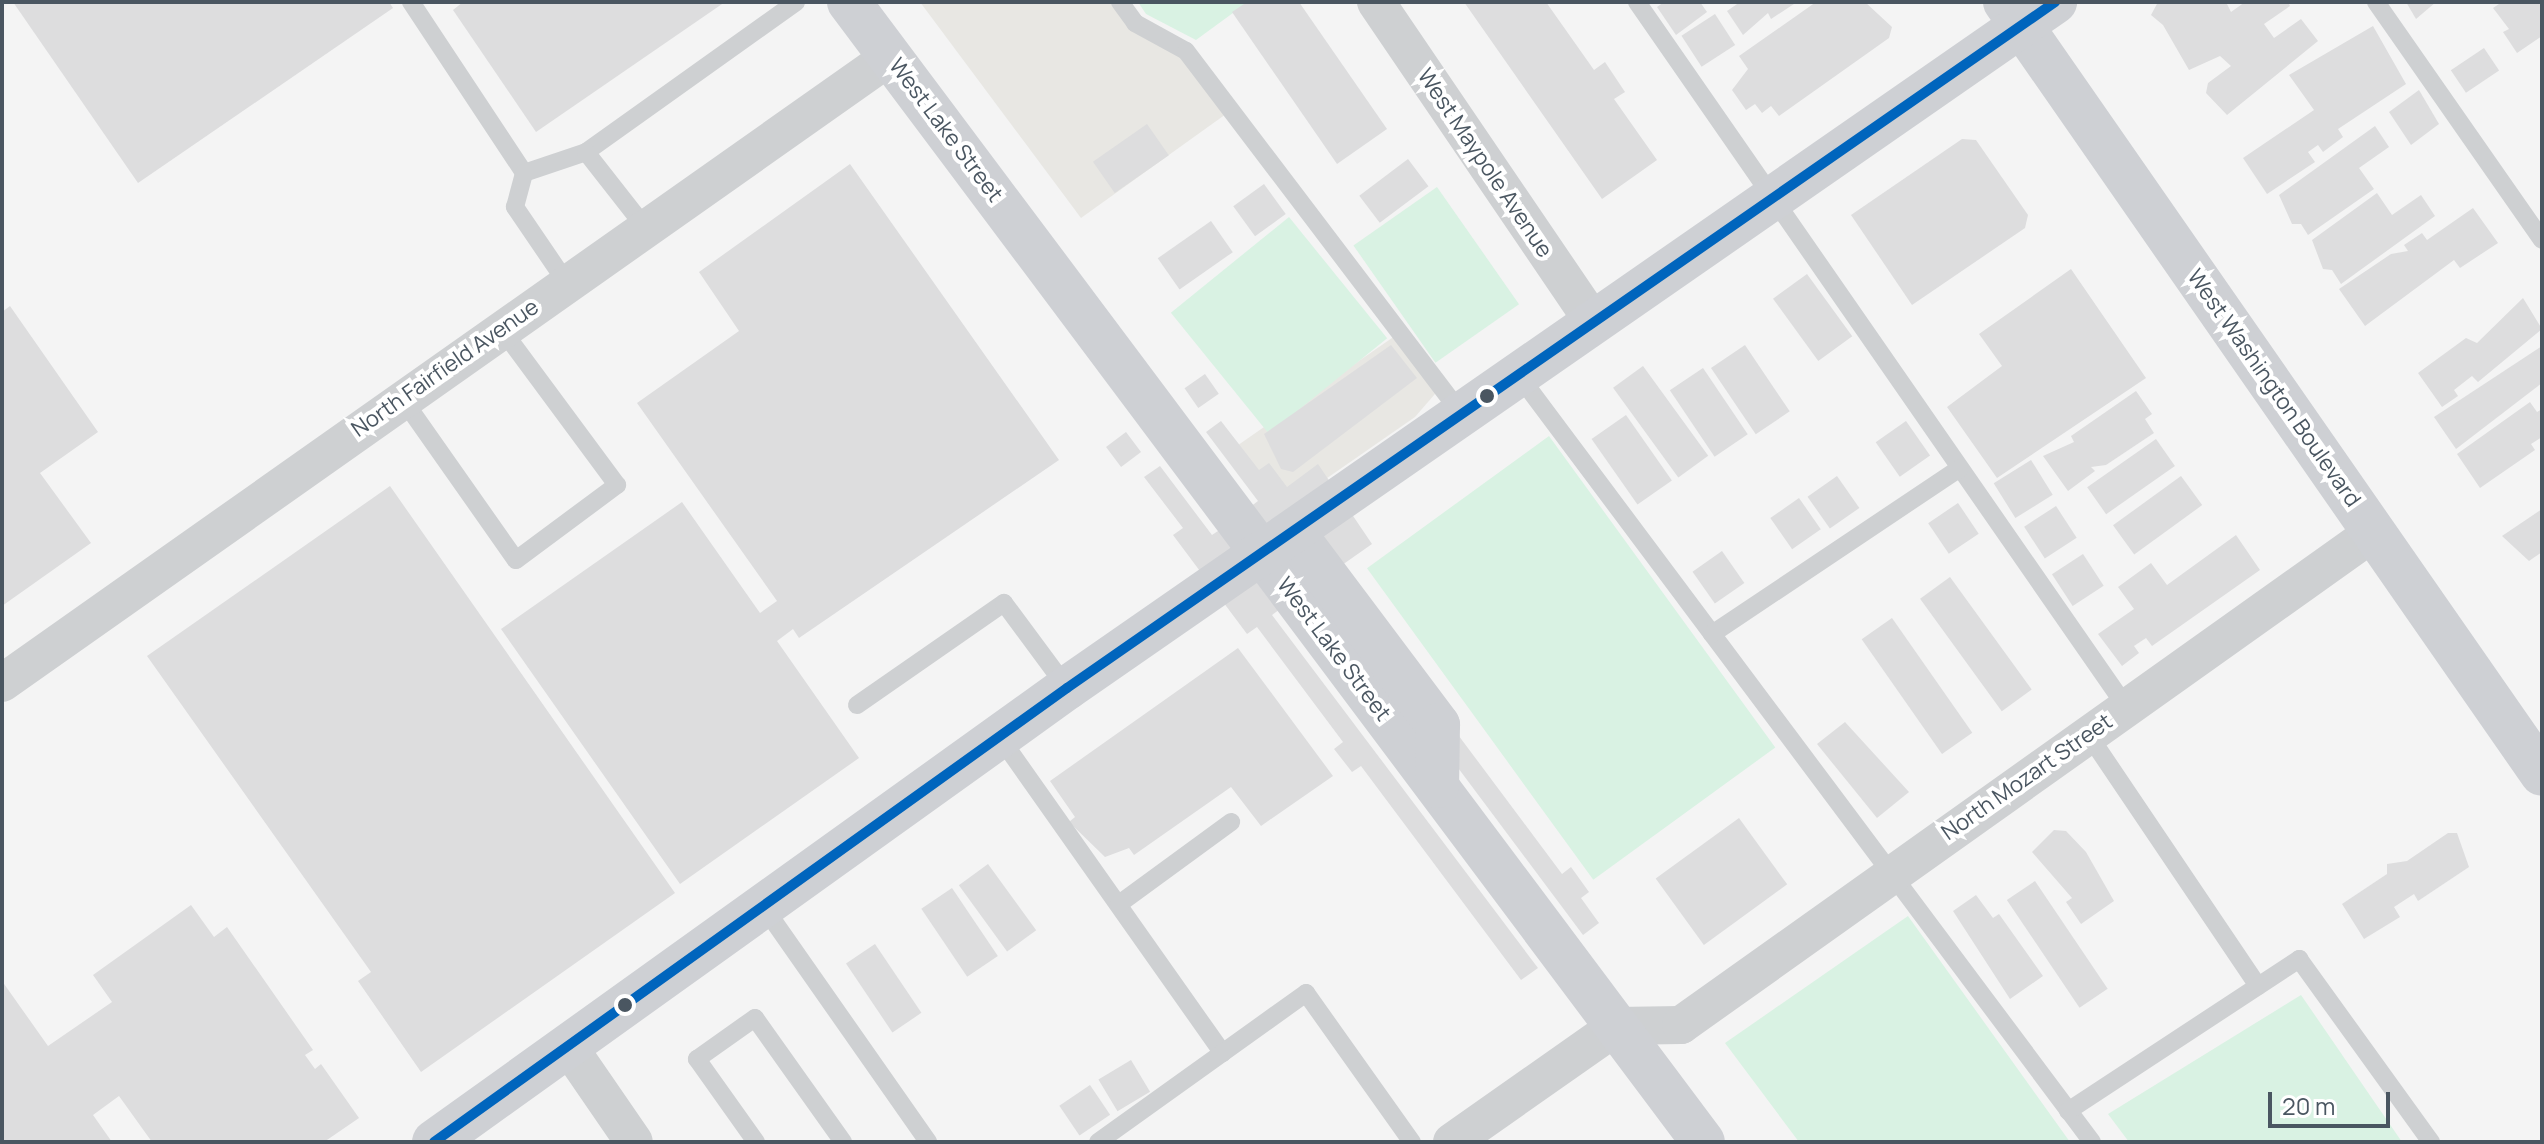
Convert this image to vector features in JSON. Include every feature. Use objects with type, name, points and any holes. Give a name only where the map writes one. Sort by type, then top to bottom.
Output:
[{"type":"street","name":"West Lake Street","points":[[849,2],[1233,515],[1280,544]]},
{"type":"street","name":"West Maypole Avenue","points":[[1376,2],[1595,324]]},
{"type":"street","points":[[434,1142],[1067,688],[1280,544],[1773,198],[2028,10]]},
{"type":"street","name":"West Washington Boulevard","points":[[2028,10],[2374,532],[2542,774]]},
{"type":"street","name":"North Fairfield Avenue","points":[[2,683],[644,226],[891,56]]},
{"type":"street","points":[[1189,457],[1180,489],[1280,544]]},
{"type":"street","points":[[1233,515],[1280,544],[1438,725],[1437,786],[1703,1142]]},
{"type":"street","name":"North Mozart Street","points":[[1681,1025],[2374,532]]},
{"type":"street","points":[[1452,1142],[1617,1026],[1681,1025],[1658,1081]]},
{"type":"street","points":[[568,1046],[634,1142]]},
{"type":"lane","points":[[411,2],[524,173],[515,207],[566,282]]},
{"type":"lane","points":[[524,173],[586,152],[796,2]]},
{"type":"lane","points":[[1120,2],[1135,23],[1186,51],[1462,416]]},
{"type":"lane","points":[[1637,2],[2126,707]]},
{"type":"lane","points":[[2376,2],[2542,240]]},
{"type":"lane","points":[[586,152],[644,226]]},
{"type":"lane","points":[[402,398],[516,560],[617,485],[501,328]]},
{"type":"lane","points":[[1520,377],[2092,1142]]},
{"type":"lane","points":[[1712,634],[1960,468]]},
{"type":"lane","points":[[857,705],[1004,603],[1067,688]]},
{"type":"lane","points":[[2088,734],[2258,986]]},
{"type":"lane","points":[[999,736],[1223,1053]]},
{"type":"lane","points":[[1119,904],[1231,822]]},
{"type":"lane","points":[[763,906],[928,1142]]},
{"type":"lane","points":[[2068,1111],[2299,959],[2431,1142]]},
{"type":"lane","points":[[1098,1142],[1306,993],[1412,1142]]},
{"type":"lane","points":[[756,1142],[697,1059],[755,1018],[843,1142]]},
{"type":"shaded area","points":[[920,2],[1120,2],[1186,51],[1233,109],[1081,218]]},
{"type":"shaded area","points":[[1402,331],[1441,387],[1415,417],[1284,508],[1231,450]]},
{"type":"green space","points":[[1138,2],[1248,2],[1196,40],[1146,14]]},
{"type":"green space","points":[[1437,187],[1519,304],[1435,363],[1353,246]]},
{"type":"green space","points":[[1289,217],[1387,338],[1269,434],[1171,313]]},
{"type":"green space","points":[[1549,436],[1775,747],[1593,880],[1367,568]]},
{"type":"green space","points":[[1908,916],[2070,1142],[1799,1142],[1725,1043]]},
{"type":"green space","points":[[2301,995],[2402,1142],[2129,1142],[2108,1114]]},
{"type":"building","points":[[13,2],[389,2],[393,8],[138,183]]},
{"type":"building","points":[[463,2],[725,2],[536,132],[453,10]]},
{"type":"building","points":[[1247,2],[1299,2],[1387,129],[1337,164],[1232,12]]},
{"type":"building","points":[[1464,2],[1546,2],[1594,70],[1605,62],[1625,92],[1614,99],[1657,160],[1602,199]]},
{"type":"building","points":[[1664,2],[1700,2],[1707,12],[1676,35],[1657,7]]},
{"type":"building","points":[[1740,2],[1797,2],[1771,19],[1768,13],[1743,35],[1727,11]]},
{"type":"building","points":[[1816,2],[1865,2],[1892,27],[1889,38],[1779,116],[1771,106],[1762,113],[1755,104],[1746,110],[1732,90],[1748,69],[1739,56]]},
{"type":"building","points":[[2158,2],[2226,2],[2231,12],[2245,2],[2288,2],[2290,6],[2264,24],[2274,38],[2301,19],[2318,41],[2227,115],[2206,93],[2208,83],[2231,66],[2220,56],[2189,70],[2163,25],[2151,15]]},
{"type":"building","points":[[2406,2],[2436,2],[2416,19]]},
{"type":"building","points":[[2502,2],[2542,2],[2542,36],[2517,53],[2503,32],[2509,29],[2493,8]]},
{"type":"building","points":[[1715,14],[1735,45],[1702,67],[1681,36]]},
{"type":"building","points":[[2373,26],[2406,84],[2338,129],[2343,137],[2323,152],[2318,145],[2308,152],[2315,162],[2267,194],[2243,158],[2314,110],[2289,75]]},
{"type":"building","points":[[2484,48],[2499,70],[2466,93],[2451,70]]},
{"type":"building","points":[[2419,90],[2439,124],[2411,145],[2389,112]]},
{"type":"building","points":[[1147,124],[1169,155],[1115,193],[1093,162]]},
{"type":"building","points":[[2375,126],[2389,147],[2359,168],[2374,189],[2308,235],[2301,224],[2292,224],[2279,195]]},
{"type":"building","points":[[1962,139],[1976,140],[2028,215],[2025,228],[1912,305],[1851,215]]},
{"type":"building","points":[[1408,159],[1428,186],[1380,223],[1359,196]]},
{"type":"building","points":[[850,164],[1059,460],[799,638],[793,629],[777,641],[859,758],[680,884],[501,629],[682,502],[760,613],[777,601],[637,403],[739,331],[699,272]]},
{"type":"building","points":[[1264,184],[1286,214],[1255,236],[1233,206]]},
{"type":"building","points":[[2377,193],[2392,215],[2421,195],[2435,216],[2341,284],[2332,270],[2323,269],[2312,240]]},
{"type":"building","points":[[2473,208],[2498,243],[2460,268],[2454,260],[2365,326],[2339,289],[2391,254],[2408,251],[2404,245],[2422,233],[2427,240]]},
{"type":"building","points":[[1211,221],[1233,252],[1180,289],[1158,258]]},
{"type":"building","points":[[2071,269],[2146,378],[1997,478],[1947,407],[2002,366],[1979,334]]},
{"type":"building","points":[[1807,274],[1852,336],[1818,361],[1773,299]]},
{"type":"building","points":[[2523,298],[2542,329],[2478,382],[2472,376],[2454,390],[2458,396],[2442,407],[2418,373],[2466,338],[2477,343]]},
{"type":"building","points":[[10,306],[98,432],[40,473],[91,543],[2,606],[2,312]]},
{"type":"building","points":[[1391,345],[1417,378],[1293,472],[1281,469],[1264,434]]},
{"type":"building","points":[[1745,345],[1790,411],[1756,434],[1711,368]]},
{"type":"building","points":[[2542,346],[2542,383],[2456,449],[2434,417]]},
{"type":"building","points":[[1643,366],[1708,456],[1678,478],[1613,388]]},
{"type":"building","points":[[1703,368],[1748,434],[1715,457],[1670,390]]},
{"type":"building","points":[[1205,374],[1219,394],[1198,408],[1185,388]]},
{"type":"building","points":[[2136,391],[2152,414],[2145,419],[2154,433],[2106,465],[2091,467],[2095,471],[2068,491],[2043,456],[2074,442],[2071,436]]},
{"type":"building","points":[[2530,402],[2537,412],[2542,409],[2542,437],[2531,444],[2535,450],[2480,488],[2457,454]]},
{"type":"building","points":[[1626,415],[1672,481],[1637,505],[1592,439]]},
{"type":"building","points":[[1221,421],[1259,470],[1269,463],[1287,487],[1318,464],[1372,544],[1335,570],[1562,874],[1571,867],[1589,892],[1581,898],[1599,923],[1583,935],[1319,582],[1246,510],[1258,501],[1206,432]]},
{"type":"building","points":[[1906,421],[1930,455],[1900,477],[1876,442]]},
{"type":"building","points":[[1126,432],[1141,452],[1121,467],[1106,447]]},
{"type":"building","points":[[2156,439],[2175,466],[2106,514],[2087,487]]},
{"type":"building","points":[[2031,460],[2053,495],[2015,518],[1994,483]]},
{"type":"building","points":[[1160,466],[1212,535],[1224,527],[1284,606],[1272,615],[1538,968],[1521,980],[1361,766],[1352,772],[1334,749],[1343,742],[1257,627],[1247,634],[1173,535],[1183,528],[1144,477]]},
{"type":"building","points":[[1837,476],[1859,508],[1830,529],[1808,497]]},
{"type":"building","points":[[2181,476],[2202,505],[2134,554],[2113,525]]},
{"type":"building","points":[[390,486],[675,893],[421,1072],[358,981],[371,972],[147,656]]},
{"type":"building","points":[[1799,498],[1821,529],[1792,549],[1770,518]]},
{"type":"building","points":[[1958,503],[1979,534],[1949,554],[1928,523]]},
{"type":"building","points":[[2056,506],[2077,538],[2045,559],[2024,527]]},
{"type":"building","points":[[2542,509],[2542,552],[2529,561],[2502,536]]},
{"type":"building","points":[[2236,535],[2260,570],[2152,646],[2146,638],[2134,646],[2139,653],[2122,666],[2098,634],[2134,609],[2118,587],[2151,563],[2167,585]]},
{"type":"building","points":[[1722,551],[1744,583],[1715,604],[1693,572]]},
{"type":"building","points":[[2083,554],[2104,586],[2073,606],[2052,574]]},
{"type":"building","points":[[1950,577],[2032,689],[2002,711],[1920,599]]},
{"type":"building","points":[[1892,618],[1972,733],[1942,754],[1862,639]]},
{"type":"building","points":[[1238,648],[1333,776],[1261,826],[1231,787],[1134,855],[1129,848],[1105,857],[1069,822],[1075,817],[1050,781]]},
{"type":"building","points":[[1845,722],[1909,792],[1877,818],[1817,744]]},
{"type":"building","points":[[1739,818],[1787,884],[1704,945],[1656,879]]},
{"type":"building","points":[[2054,830],[2066,831],[2086,852],[2114,901],[2081,924],[2066,902],[2072,898],[2032,852]]},
{"type":"building","points":[[2448,833],[2457,833],[2469,867],[2418,901],[2414,894],[2394,907],[2400,917],[2364,939],[2342,904],[2387,874],[2387,864],[2407,861]]},
{"type":"building","points":[[988,864],[1036,930],[1007,951],[959,885]]},
{"type":"building","points":[[2035,881],[2108,989],[2080,1008],[2007,900]]},
{"type":"building","points":[[952,888],[998,956],[967,977],[921,909]]},
{"type":"building","points":[[1976,895],[1993,918],[1999,914],[2043,976],[2010,999],[1953,911]]},
{"type":"building","points":[[191,905],[214,937],[227,927],[313,1050],[305,1055],[315,1069],[321,1064],[359,1118],[324,1142],[152,1142],[119,1096],[93,1115],[112,1142],[2,1142],[2,981],[48,1046],[112,1002],[93,975]]},
{"type":"building","points":[[875,944],[921,1013],[892,1032],[846,964]]},
{"type":"building","points":[[1131,1060],[1150,1092],[1117,1111],[1098,1080]]},
{"type":"building","points":[[1090,1085],[1110,1115],[1079,1136],[1059,1106]]},
{"type":"transit line","points":[[434,1142],[1067,688],[2055,2]]}]
